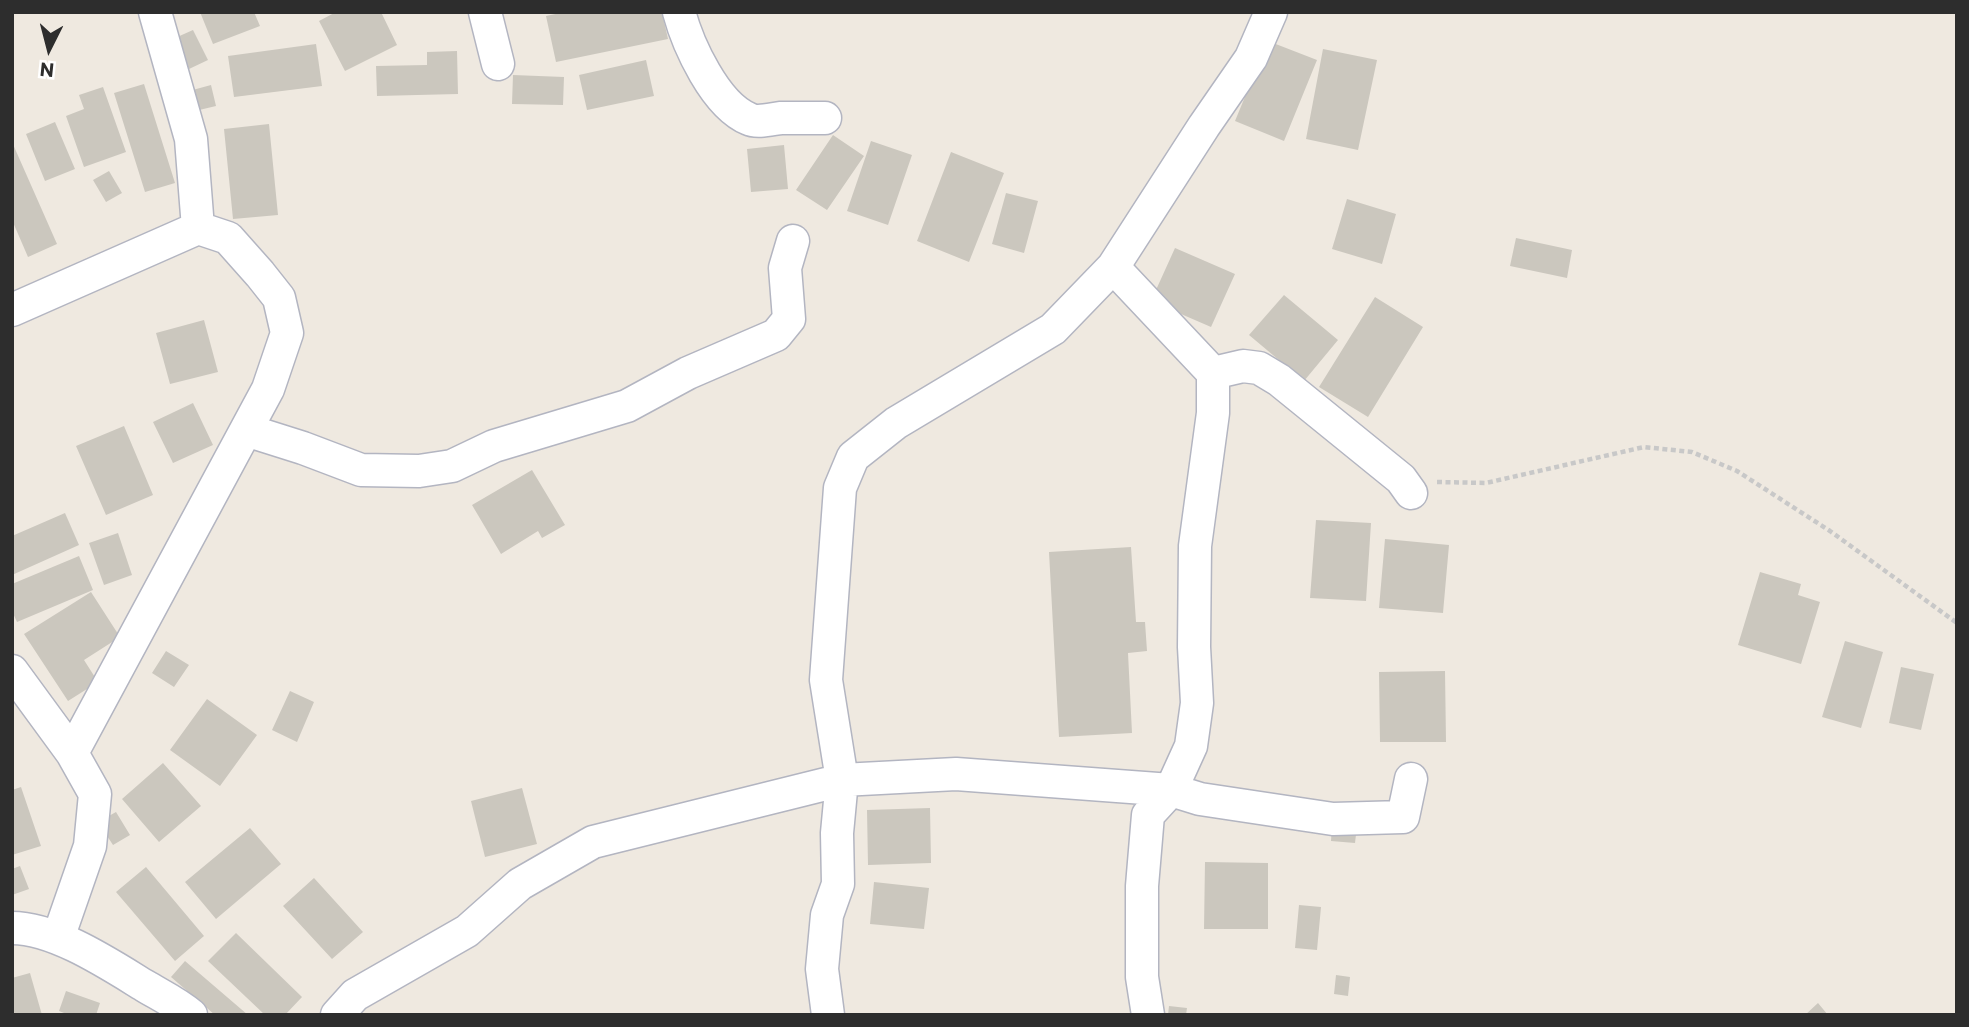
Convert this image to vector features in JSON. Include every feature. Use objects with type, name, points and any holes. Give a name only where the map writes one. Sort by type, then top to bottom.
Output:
[{"type":"street","points":[[155,12],[191,139],[198,228]]},
{"type":"street","points":[[680,12],[686,36],[698,62],[715,89],[733,108],[751,120],[825,118]]},
{"type":"street","points":[[828,1015],[822,969],[827,915],[838,884],[837,833],[842,780],[825,680],[840,488],[853,457],[896,423],[1053,329],[1113,267],[1251,58],[1271,12]]},
{"type":"street","points":[[496,15],[498,64]]},
{"type":"street","points":[[12,310],[198,228],[228,238],[279,298],[287,333],[268,389],[72,753]]},
{"type":"street","points":[[246,430],[303,448],[361,471],[419,471],[452,466],[495,446],[627,406],[688,373],[776,335],[789,319],[785,268],[793,241]]},
{"type":"street","points":[[1113,267],[1213,373],[1213,413],[1195,546],[1196,703],[1191,746],[1171,790],[1148,815],[1142,886],[1142,977],[1148,1015]]},
{"type":"street","points":[[1213,373],[1243,366],[1259,368],[1279,380],[1406,486]]},
{"type":"street","points":[[12,671],[72,753],[95,794],[90,846],[58,938]]},
{"type":"street","points":[[337,1015],[355,995],[467,931],[520,884],[593,842],[842,780],[956,774],[1171,790],[1200,799],[1333,819],[1403,817],[1411,779]]},
{"type":"street","points":[[12,928],[58,938],[94,956],[191,1015]]},
{"type":"path","points":[[1406,486],[1486,483],[1644,447],[1692,452],[1737,471],[1830,531],[1957,623]]},
{"type":"building","points":[[200,12],[254,12],[260,26],[213,44]]},
{"type":"building","points":[[336,12],[381,12],[397,45],[345,71],[319,21]]},
{"type":"building","points":[[565,12],[662,12],[668,39],[556,62],[546,16]]},
{"type":"building","points":[[193,30],[208,60],[189,69],[175,38]]},
{"type":"building","points":[[1268,41],[1317,60],[1284,141],[1235,121]]},
{"type":"building","points":[[316,44],[322,86],[234,97],[228,56]]},
{"type":"building","points":[[1323,49],[1377,60],[1358,150],[1306,139]]},
{"type":"building","points":[[457,51],[458,94],[377,96],[376,66],[427,65],[427,52]]},
{"type":"building","points":[[646,60],[654,96],[587,110],[579,75]]},
{"type":"building","points":[[513,75],[564,77],[563,105],[512,104]]},
{"type":"building","points":[[144,84],[175,183],[145,192],[114,93]]},
{"type":"building","points":[[211,85],[216,106],[195,111],[189,91]]},
{"type":"building","points":[[103,87],[126,152],[84,167],[66,116],[84,109],[79,95]]},
{"type":"building","points":[[55,122],[75,169],[45,181],[26,134]]},
{"type":"building","points":[[269,124],[278,215],[233,219],[224,129]]},
{"type":"building","points":[[833,135],[864,156],[827,210],[796,190]]},
{"type":"building","points":[[871,141],[912,155],[888,225],[847,211]]},
{"type":"building","points":[[12,142],[57,244],[28,257],[12,220]]},
{"type":"building","points":[[784,145],[788,189],[751,192],[747,149]]},
{"type":"building","points":[[951,152],[1004,173],[969,262],[917,241]]},
{"type":"building","points":[[109,171],[122,193],[106,202],[93,180]]},
{"type":"building","points":[[1006,193],[1038,201],[1024,253],[992,244]]},
{"type":"building","points":[[1347,199],[1396,214],[1382,264],[1332,249]]},
{"type":"building","points":[[1516,238],[1572,250],[1567,278],[1510,266]]},
{"type":"building","points":[[1175,248],[1235,274],[1211,327],[1151,301]]},
{"type":"building","points":[[1284,295],[1338,340],[1304,381],[1249,335]]},
{"type":"building","points":[[1375,297],[1423,327],[1368,417],[1319,387]]},
{"type":"building","points":[[204,320],[218,372],[170,384],[156,333]]},
{"type":"building","points":[[193,403],[213,445],[173,463],[153,422]]},
{"type":"building","points":[[124,426],[153,495],[106,515],[76,446]]},
{"type":"building","points":[[532,470],[565,525],[542,538],[538,531],[501,554],[472,505]]},
{"type":"building","points":[[65,513],[79,545],[12,575],[12,536]]},
{"type":"building","points":[[1316,520],[1371,523],[1366,601],[1310,598]]},
{"type":"building","points":[[118,533],[132,575],[104,585],[89,543]]},
{"type":"building","points":[[1385,539],[1449,545],[1443,613],[1379,608]]},
{"type":"building","points":[[1131,547],[1136,622],[1145,622],[1147,651],[1128,653],[1132,733],[1059,737],[1049,552]]},
{"type":"building","points":[[79,556],[93,590],[17,622],[12,611],[12,584]]},
{"type":"building","points":[[1760,572],[1801,584],[1798,595],[1820,602],[1801,664],[1738,645]]},
{"type":"building","points":[[91,592],[120,637],[84,660],[98,682],[68,701],[24,634]]},
{"type":"building","points":[[1845,641],[1883,652],[1861,728],[1822,717]]},
{"type":"building","points":[[166,651],[189,665],[174,687],[152,673]]},
{"type":"building","points":[[1901,667],[1934,674],[1921,730],[1889,723]]},
{"type":"building","points":[[1445,671],[1446,742],[1380,742],[1379,672]]},
{"type":"building","points":[[290,691],[314,702],[297,742],[272,730]]},
{"type":"building","points":[[207,699],[257,735],[220,786],[170,750]]},
{"type":"building","points":[[163,763],[201,806],[159,842],[122,799]]},
{"type":"building","points":[[21,787],[41,846],[12,855],[12,790]]},
{"type":"building","points":[[522,788],[537,844],[485,857],[471,801]]},
{"type":"building","points":[[930,808],[931,863],[868,865],[867,810]]},
{"type":"building","points":[[116,812],[130,835],[113,845],[98,822]]},
{"type":"building","points":[[1332,825],[1357,826],[1355,843],[1331,841]]},
{"type":"building","points":[[250,828],[281,864],[216,919],[185,882]]},
{"type":"building","points":[[1205,862],[1268,863],[1268,929],[1204,929]]},
{"type":"building","points":[[20,866],[29,889],[12,895],[12,869]]},
{"type":"building","points":[[146,867],[204,936],[175,961],[116,892]]},
{"type":"building","points":[[314,878],[363,932],[332,959],[283,906]]},
{"type":"building","points":[[874,882],[929,888],[924,929],[870,924]]},
{"type":"building","points":[[1299,905],[1321,907],[1317,950],[1295,948]]},
{"type":"building","points":[[236,933],[302,997],[285,1015],[265,1015],[208,961]]},
{"type":"building","points":[[185,961],[248,1015],[215,1015],[171,977]]},
{"type":"building","points":[[30,973],[42,1015],[12,1015],[12,978]]},
{"type":"building","points":[[1336,975],[1350,977],[1348,996],[1334,994]]},
{"type":"building","points":[[66,991],[100,1003],[96,1015],[69,1015],[59,1011]]},
{"type":"building","points":[[1818,1003],[1828,1015],[1805,1015]]},
{"type":"building","points":[[1169,1006],[1187,1008],[1186,1015],[1168,1015]]}]
